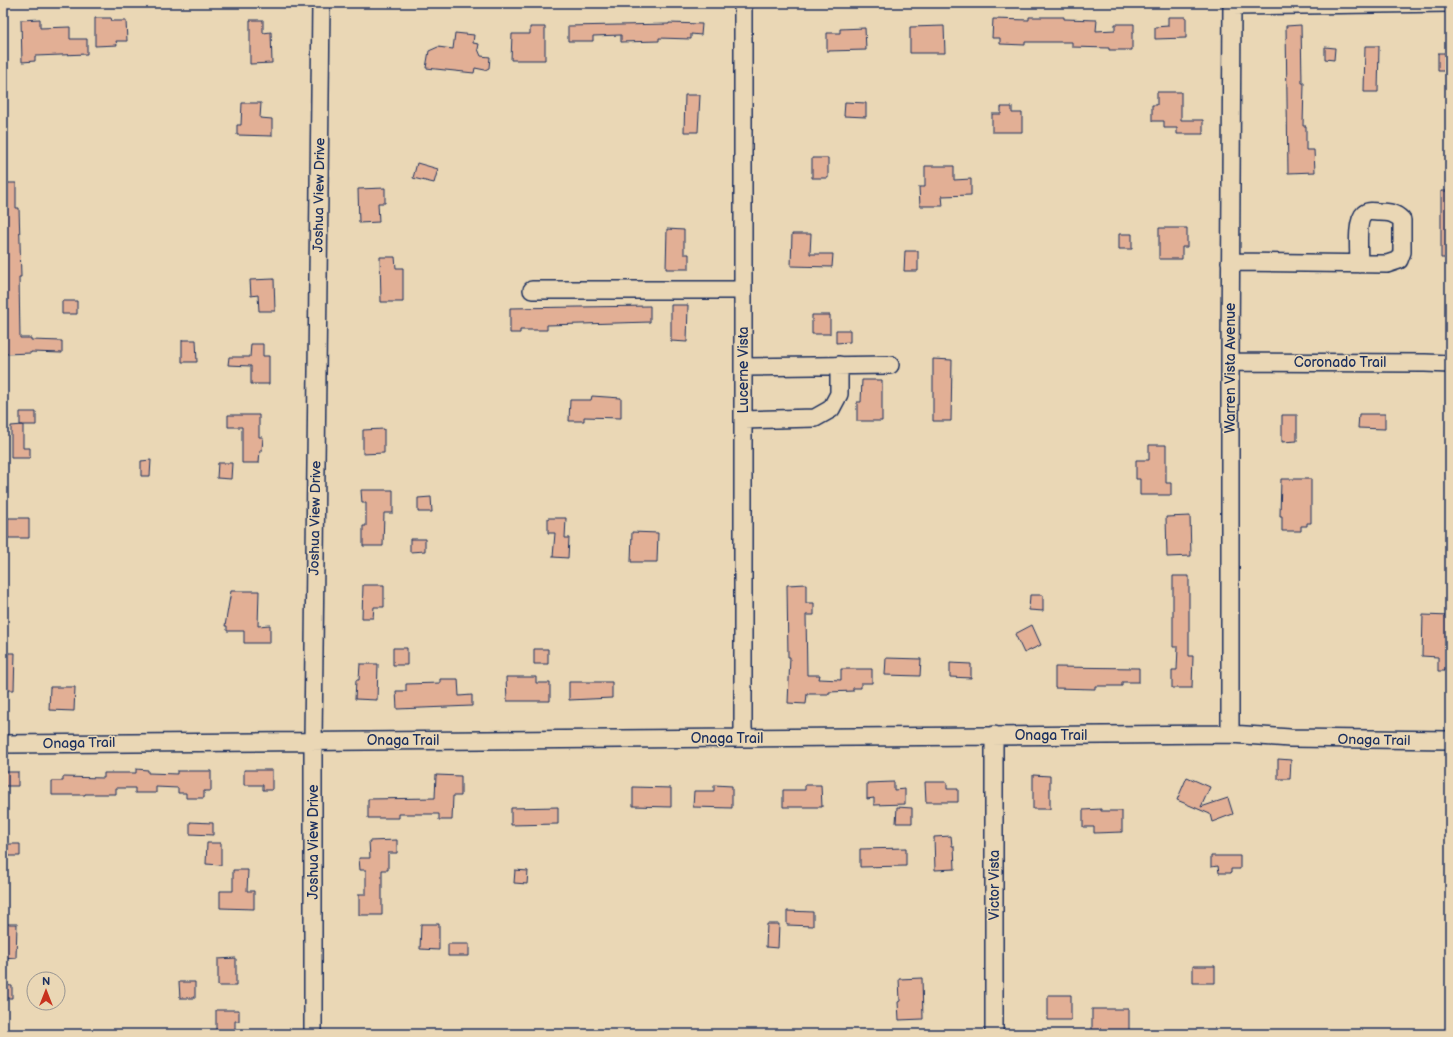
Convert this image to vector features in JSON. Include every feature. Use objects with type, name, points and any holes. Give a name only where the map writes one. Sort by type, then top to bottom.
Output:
[{"type":"street","name":"Joshua View Drive","points":[[313,1034],[313,741],[321,3]]},
{"type":"street","name":"Lucerne Vista","points":[[743,738],[744,3]]},
{"type":"street","points":[[1232,4],[1450,3]]},
{"type":"street","name":"Warren Vista Avenue","points":[[1230,734],[1230,262],[1232,4]]},
{"type":"street","points":[[1230,262],[1359,264]]},
{"type":"street","points":[[532,290],[743,290]]},
{"type":"street","name":"Coronado Trail","points":[[1230,362],[1450,364]]},
{"type":"street","points":[[743,420],[815,418],[831,409],[839,394],[839,365]]},
{"type":"street","points":[[743,367],[890,365]]},
{"type":"street","name":"Onaga Trail","points":[[3,744],[1230,734],[1290,738],[1450,740]]},
{"type":"street","name":"Victor Vista","points":[[994,735],[994,1034]]},
{"type":"building","points":[[1029,17],[1064,17],[1064,19],[1097,20],[1096,31],[1115,30],[1115,24],[1134,24],[1134,33],[1132,33],[1132,50],[1072,47],[1072,42],[1025,42],[1025,45],[1000,44],[1000,38],[992,38],[993,19],[1029,20]]},
{"type":"building","points":[[1168,17],[1186,17],[1186,38],[1155,39],[1155,27],[1168,26]]},
{"type":"building","points":[[95,18],[111,18],[112,21],[126,21],[127,41],[116,41],[117,45],[95,46]]},
{"type":"building","points":[[40,19],[40,28],[70,27],[70,39],[87,39],[87,54],[35,56],[35,61],[22,62],[21,20]]},
{"type":"building","points":[[250,20],[263,20],[263,33],[271,32],[272,63],[250,64]]},
{"type":"building","points":[[669,23],[702,24],[701,35],[691,34],[691,39],[659,38],[659,41],[621,42],[621,35],[593,36],[593,41],[568,41],[568,26]]},
{"type":"building","points":[[1301,25],[1302,83],[1304,83],[1303,126],[1306,126],[1306,150],[1314,150],[1315,172],[1288,173],[1286,26]]},
{"type":"building","points":[[944,26],[945,53],[910,53],[910,27]]},
{"type":"building","points":[[530,27],[545,27],[545,60],[511,60],[512,34],[530,34]]},
{"type":"building","points":[[865,28],[866,50],[827,51],[827,33],[840,33],[840,29]]},
{"type":"building","points":[[455,33],[474,35],[473,43],[479,44],[478,49],[481,56],[490,57],[489,68],[485,70],[475,68],[474,73],[426,68],[429,51],[438,47],[453,49]]},
{"type":"building","points":[[1365,46],[1379,46],[1378,92],[1364,92]]},
{"type":"building","points":[[1325,47],[1335,48],[1334,60],[1325,59]]},
{"type":"building","points":[[1438,53],[1450,53],[1450,71],[1438,71]]},
{"type":"building","points":[[1157,92],[1181,92],[1181,120],[1203,120],[1203,134],[1177,134],[1177,128],[1164,128],[1164,121],[1152,121],[1152,105],[1157,105]]},
{"type":"building","points":[[685,95],[700,95],[698,132],[684,132]]},
{"type":"building","points":[[845,102],[866,103],[866,117],[844,116]]},
{"type":"building","points":[[242,103],[261,103],[260,118],[272,119],[272,136],[237,135],[237,125],[241,125]]},
{"type":"building","points":[[1001,107],[1012,107],[1012,113],[1022,113],[1022,132],[992,132],[992,114],[1001,114]]},
{"type":"building","points":[[812,158],[828,158],[828,178],[812,178]]},
{"type":"building","points":[[417,163],[438,169],[434,183],[413,178]]},
{"type":"building","points":[[925,166],[954,166],[954,180],[971,179],[971,195],[942,196],[943,206],[920,206],[919,187],[925,187]]},
{"type":"building","points":[[3,183],[16,183],[16,208],[19,208],[21,277],[19,277],[20,338],[31,338],[31,340],[62,341],[62,353],[31,352],[5,354],[5,317],[3,317]]},
{"type":"building","points":[[385,188],[385,203],[378,203],[379,222],[359,223],[358,189]]},
{"type":"building","points":[[1441,191],[1450,191],[1450,258],[1441,258]]},
{"type":"building","points":[[1159,228],[1187,228],[1187,247],[1182,247],[1182,259],[1159,259]]},
{"type":"building","points":[[667,229],[684,230],[684,254],[689,254],[689,269],[666,269]]},
{"type":"building","points":[[792,234],[811,234],[810,254],[833,254],[832,267],[791,266]]},
{"type":"building","points":[[1119,234],[1132,234],[1132,249],[1119,249]]},
{"type":"building","points":[[905,251],[918,251],[918,271],[904,271]]},
{"type":"building","points":[[380,257],[395,257],[396,268],[403,268],[403,302],[381,302]]},
{"type":"building","points":[[274,279],[275,311],[259,311],[258,295],[251,296],[250,280]]},
{"type":"building","points":[[62,301],[77,301],[77,314],[62,314]]},
{"type":"building","points":[[671,305],[688,305],[687,342],[671,341]]},
{"type":"building","points":[[650,306],[650,322],[547,325],[547,330],[520,330],[520,333],[510,333],[510,308]]},
{"type":"building","points":[[812,315],[830,315],[830,334],[812,334]]},
{"type":"building","points":[[836,330],[850,330],[850,342],[836,343]]},
{"type":"building","points":[[182,340],[196,340],[197,362],[182,362]]},
{"type":"building","points":[[251,344],[263,344],[263,356],[269,356],[269,384],[251,384],[251,366],[228,365],[229,357],[250,357]]},
{"type":"building","points":[[933,359],[952,360],[951,421],[933,421]]},
{"type":"building","points":[[862,380],[882,380],[882,421],[857,421],[857,402],[861,402]]},
{"type":"building","points":[[592,396],[621,398],[621,418],[584,417],[584,421],[569,421],[570,400],[591,400]]},
{"type":"building","points":[[20,412],[36,412],[36,425],[20,425]]},
{"type":"building","points":[[1359,414],[1385,414],[1385,429],[1358,428]]},
{"type":"building","points":[[228,415],[259,415],[259,437],[263,437],[259,463],[242,463],[242,427],[228,427]]},
{"type":"building","points":[[1282,415],[1297,415],[1297,441],[1282,442]]},
{"type":"building","points":[[23,425],[23,448],[30,448],[30,458],[11,458],[11,426]]},
{"type":"building","points":[[384,429],[384,453],[363,454],[363,430]]},
{"type":"building","points":[[1149,445],[1166,445],[1166,483],[1171,483],[1171,495],[1140,495],[1140,479],[1136,479],[1136,460],[1149,460]]},
{"type":"building","points":[[151,460],[150,476],[141,476],[141,461]]},
{"type":"building","points":[[218,463],[232,463],[231,479],[217,478]]},
{"type":"building","points":[[1281,479],[1311,479],[1311,523],[1307,523],[1307,526],[1301,526],[1301,531],[1282,531],[1282,516],[1280,516]]},
{"type":"building","points":[[361,490],[393,490],[393,513],[384,513],[383,546],[363,546],[363,526],[366,526],[366,503],[362,503]]},
{"type":"building","points":[[431,497],[432,512],[418,512],[418,498]]},
{"type":"building","points":[[1190,516],[1191,556],[1167,557],[1166,517]]},
{"type":"building","points":[[8,518],[29,518],[29,538],[8,538]]},
{"type":"building","points":[[548,518],[566,518],[565,538],[569,538],[568,558],[553,557],[555,533],[548,533]]},
{"type":"building","points":[[632,532],[658,533],[657,562],[631,562]]},
{"type":"building","points":[[410,539],[425,539],[425,551],[410,552]]},
{"type":"building","points":[[1173,576],[1189,576],[1189,656],[1193,656],[1192,688],[1172,688],[1172,670],[1177,670],[1178,647],[1173,647]]},
{"type":"building","points":[[806,584],[806,603],[814,603],[814,615],[806,615],[807,675],[820,675],[819,679],[841,680],[841,669],[872,669],[872,683],[861,683],[861,688],[853,688],[853,691],[829,692],[829,694],[807,694],[806,704],[788,703],[790,657],[788,657],[787,585]]},
{"type":"building","points":[[363,585],[384,585],[384,607],[374,607],[373,618],[362,618]]},
{"type":"building","points":[[231,591],[259,591],[258,626],[270,625],[270,643],[244,643],[244,631],[227,631],[227,626],[225,626]]},
{"type":"building","points":[[1030,595],[1043,595],[1043,611],[1029,610]]},
{"type":"building","points":[[1423,615],[1450,616],[1450,671],[1438,671],[1438,657],[1422,656]]},
{"type":"building","points":[[1032,625],[1041,645],[1024,653],[1015,634]]},
{"type":"building","points":[[393,648],[407,648],[407,665],[393,665]]},
{"type":"building","points":[[534,649],[548,649],[548,664],[534,664]]},
{"type":"building","points":[[3,653],[15,653],[14,690],[3,690]]},
{"type":"building","points":[[886,658],[921,659],[920,676],[885,675]]},
{"type":"building","points":[[950,663],[971,664],[971,678],[950,677]]},
{"type":"building","points":[[360,664],[378,664],[377,700],[355,699],[356,680],[359,680]]},
{"type":"building","points":[[1055,667],[1139,668],[1139,682],[1122,682],[1122,686],[1095,686],[1095,689],[1055,688]]},
{"type":"building","points":[[506,677],[536,677],[536,683],[550,683],[550,701],[507,701]]},
{"type":"building","points":[[440,679],[458,679],[459,696],[472,695],[472,706],[397,709],[396,691],[406,691],[406,684],[440,683]]},
{"type":"building","points":[[569,682],[612,682],[612,698],[569,700]]},
{"type":"building","points":[[50,687],[75,687],[74,711],[49,710]]},
{"type":"building","points":[[1278,759],[1291,760],[1290,779],[1278,779]]},
{"type":"building","points":[[136,769],[148,770],[148,773],[177,774],[177,771],[211,771],[211,791],[204,791],[204,798],[186,798],[186,793],[178,793],[178,788],[156,787],[156,793],[135,793],[135,788],[116,788],[116,794],[52,795],[52,781],[63,781],[63,777],[104,778],[104,773],[136,773]]},
{"type":"building","points":[[244,770],[272,770],[272,790],[263,790],[263,785],[244,785]]},
{"type":"building","points":[[3,772],[18,772],[18,786],[3,786]]},
{"type":"building","points":[[436,775],[461,776],[461,796],[453,796],[452,820],[439,820],[439,814],[399,814],[399,818],[368,818],[368,799],[435,798]]},
{"type":"building","points":[[1033,775],[1050,776],[1050,809],[1033,809]]},
{"type":"building","points":[[1187,777],[1210,787],[1201,807],[1228,798],[1233,814],[1212,822],[1210,814],[1177,800]]},
{"type":"building","points":[[894,782],[894,790],[905,789],[905,804],[874,805],[874,798],[867,799],[867,783]]},
{"type":"building","points":[[925,782],[947,782],[947,789],[958,789],[958,802],[926,802]]},
{"type":"building","points":[[714,785],[732,786],[732,808],[693,807],[694,791],[714,791]]},
{"type":"building","points":[[805,785],[821,785],[822,807],[783,807],[783,790],[805,790]]},
{"type":"building","points":[[633,787],[671,788],[671,807],[633,806]]},
{"type":"building","points":[[558,807],[558,824],[511,825],[511,808]]},
{"type":"building","points":[[897,807],[912,808],[912,823],[896,823]]},
{"type":"building","points":[[1101,809],[1101,811],[1122,811],[1122,832],[1094,833],[1094,827],[1083,827],[1083,810]]},
{"type":"building","points":[[190,822],[213,823],[213,835],[190,834]]},
{"type":"building","points":[[951,836],[952,846],[954,846],[955,869],[935,870],[934,837]]},
{"type":"building","points":[[397,840],[397,853],[388,853],[388,870],[382,870],[382,915],[359,915],[359,894],[366,894],[366,870],[360,870],[359,858],[370,858],[369,841]]},
{"type":"building","points":[[207,843],[221,843],[221,865],[206,864]]},
{"type":"building","points":[[3,844],[20,844],[20,856],[3,856]]},
{"type":"building","points":[[906,848],[906,866],[860,867],[860,849]]},
{"type":"building","points":[[1211,856],[1240,856],[1240,869],[1231,869],[1231,873],[1219,873],[1218,866],[1211,867]]},
{"type":"building","points":[[233,870],[248,870],[247,891],[254,891],[254,909],[220,908],[220,891],[233,891]]},
{"type":"building","points":[[515,870],[528,871],[527,884],[514,883]]},
{"type":"building","points":[[787,911],[813,912],[813,926],[787,925]]},
{"type":"building","points":[[3,924],[17,924],[16,958],[3,957]]},
{"type":"building","points":[[421,924],[439,924],[439,950],[420,949]]},
{"type":"building","points":[[767,924],[779,924],[778,948],[766,947]]},
{"type":"building","points":[[448,944],[469,944],[469,956],[448,956]]},
{"type":"building","points":[[236,958],[236,986],[218,986],[218,959]]},
{"type":"building","points":[[1193,966],[1215,966],[1215,983],[1193,983]]},
{"type":"building","points":[[922,978],[923,1019],[899,1020],[899,979]]},
{"type":"building","points":[[179,982],[195,982],[195,998],[180,998]]},
{"type":"building","points":[[3,985],[12,986],[12,998],[3,998]]},
{"type":"building","points":[[1048,995],[1071,995],[1071,1020],[1048,1020]]},
{"type":"building","points":[[1092,1009],[1129,1009],[1129,1032],[1092,1033]]},
{"type":"building","points":[[216,1010],[239,1010],[239,1021],[235,1021],[235,1034],[216,1034]]}]
